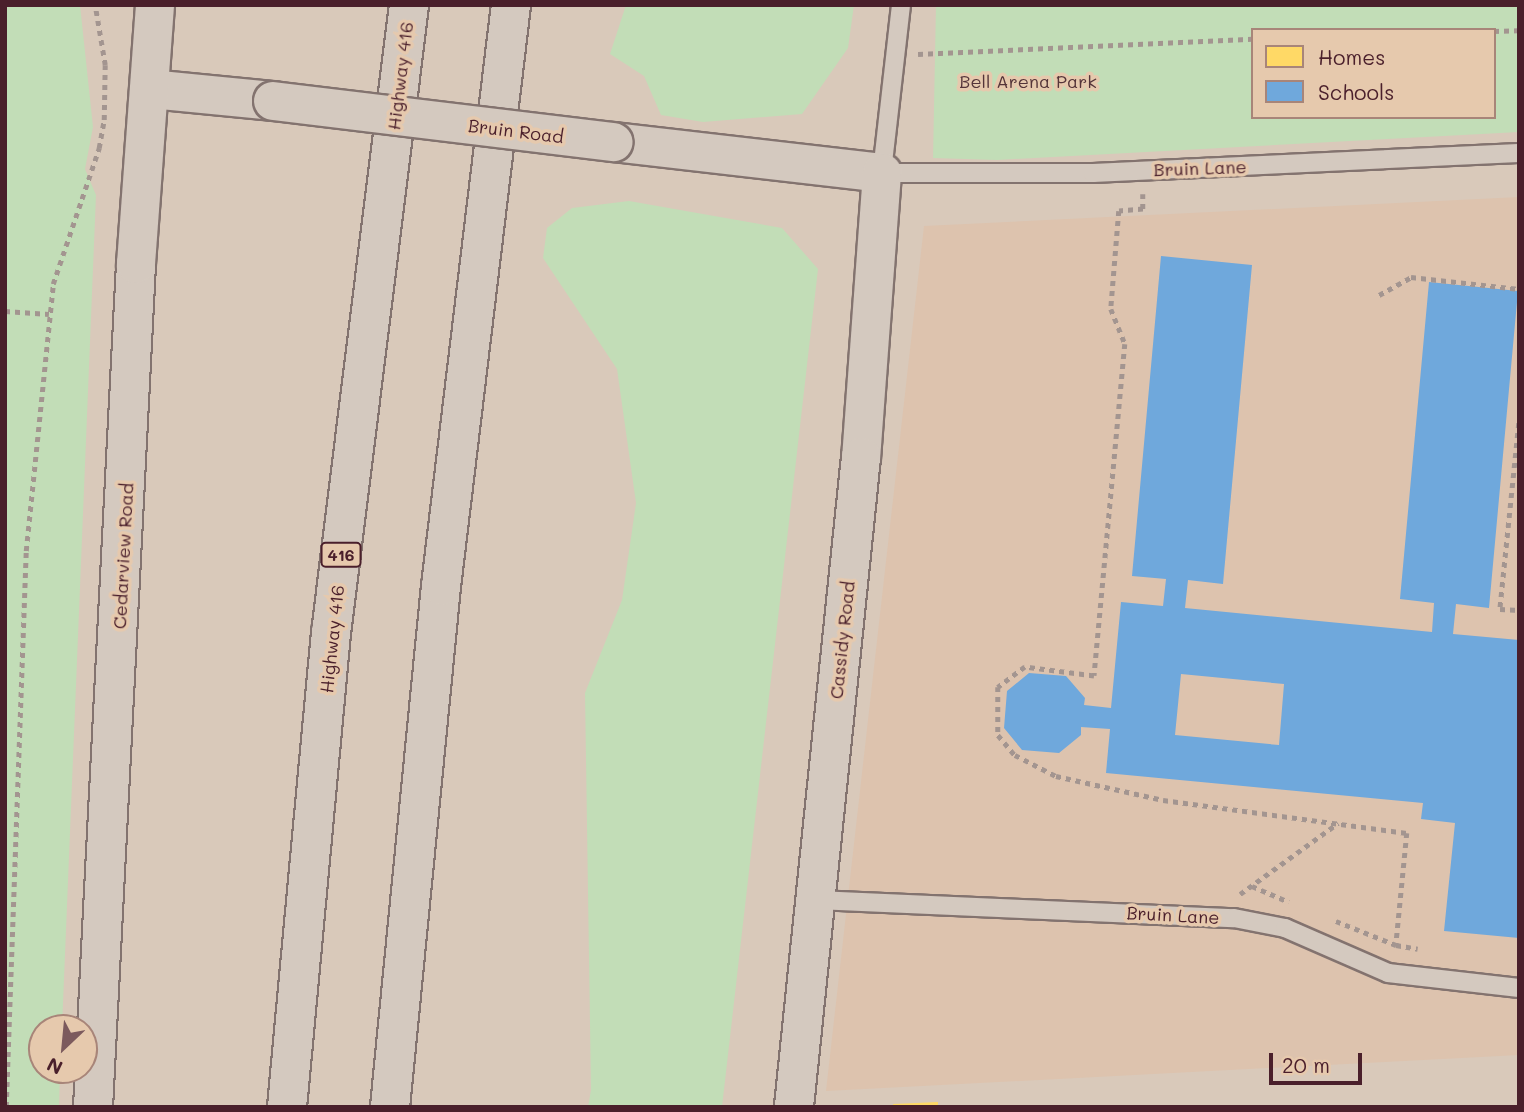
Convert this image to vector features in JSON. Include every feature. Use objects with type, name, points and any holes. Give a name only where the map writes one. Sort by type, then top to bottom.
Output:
[{"type":"main road","name":"Cedarview Road","points":[[93,1107],[136,264],[155,5]]},
{"type":"main road","name":"Highway 416","points":[[286,1107],[331,633],[409,5]]},
{"type":"main road","points":[[390,1107],[441,586],[511,5]]},
{"type":"main road","name":"Bruin Road","points":[[150,89],[273,101],[881,173]]},
{"type":"main road","name":"Cassidy Road","points":[[794,1107],[861,457],[881,173]]},
{"type":"lane","points":[[881,173],[901,5]]},
{"type":"lane","name":"Bruin Lane","points":[[881,173],[1143,169],[1519,153]]},
{"type":"lane","name":"Bruin Lane","points":[[816,900],[1208,917],[1286,928],[1388,973],[1519,988]]},
{"type":"path","points":[[6,1107],[26,551],[49,314],[57,265],[99,148],[104,120],[105,65],[95,5]]},
{"type":"path","points":[[1496,31],[1519,30]]},
{"type":"path","points":[[895,55],[1251,39]]},
{"type":"path","points":[[1143,169],[1143,209],[1119,211],[1111,309],[1125,344],[1094,676],[1025,667],[998,687],[998,735],[1015,755],[1056,776],[1163,800],[1407,833],[1396,945],[1424,950]]},
{"type":"path","points":[[1379,295],[1411,277],[1519,289]]},
{"type":"path","points":[[5,311],[49,314]]},
{"type":"path","points":[[1519,423],[1500,609],[1519,610]]},
{"type":"path","points":[[1208,917],[1338,823]]},
{"type":"shaded area","points":[[1519,197],[1519,1055],[826,1091],[924,226]]},
{"type":"green space","points":[[5,5],[80,5],[93,127],[85,169],[96,195],[63,1014],[28,1014],[28,1084],[60,1084],[59,1107],[5,1107]]},
{"type":"green space","points":[[626,5],[854,5],[848,48],[802,114],[703,122],[661,115],[644,76],[610,54]]},
{"type":"green space","name":"Bell Arena Park","points":[[936,5],[1519,5],[1519,132],[997,160],[933,158]]},
{"type":"green space","points":[[629,201],[782,228],[818,269],[722,1107],[588,1107],[591,1090],[585,693],[622,600],[636,503],[617,369],[543,258],[547,228],[572,208]]},
{"type":"building: Homes","points":[[938,1102],[938,1107],[893,1107],[893,1104]]},
{"type":"building: Schools","points":[[1161,256],[1252,265],[1223,584],[1188,580],[1185,608],[1432,632],[1434,603],[1400,599],[1429,282],[1518,291],[1489,608],[1456,604],[1453,634],[1519,640],[1519,938],[1444,931],[1455,823],[1421,819],[1423,803],[1106,773],[1110,729],[1081,727],[1081,735],[1059,753],[1022,750],[1004,728],[1007,691],[1029,673],[1066,676],[1085,698],[1084,705],[1111,708],[1121,602],[1163,606],[1166,579],[1132,576]],"holes":[[[1181,674],[1284,684],[1279,745],[1175,735]]]}]
